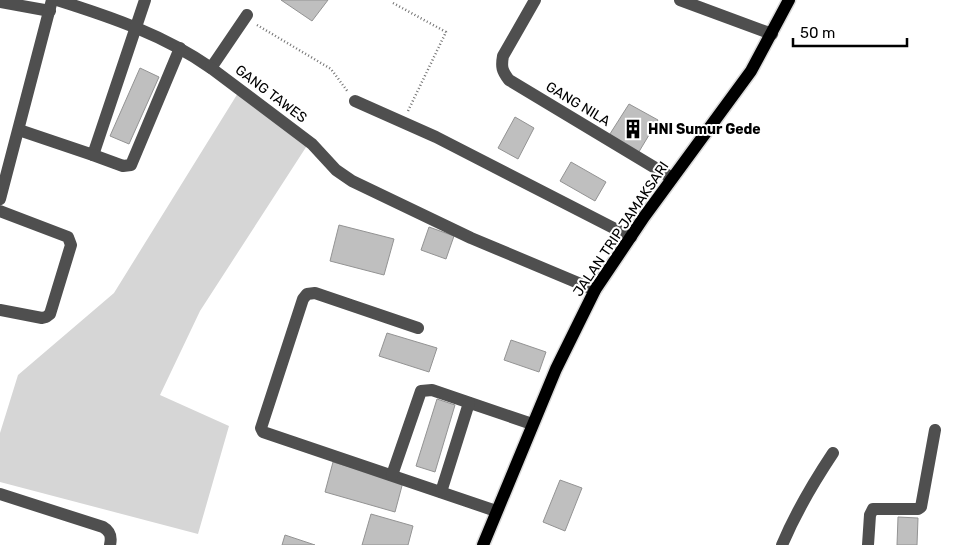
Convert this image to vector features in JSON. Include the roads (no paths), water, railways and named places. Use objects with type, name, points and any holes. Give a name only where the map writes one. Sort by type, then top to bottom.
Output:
[{"type":"main road","name":"JALAN TRIP JAMAKSARI","points":[[483,545],[560,360],[595,290],[672,178],[751,71],[790,0]]},
{"type":"street","name":"GANG TAWES","points":[[57,0],[136,26],[180,48],[211,68],[312,144],[336,170],[352,181],[471,238],[595,290]]},
{"type":"street","points":[[93,155],[145,0]]},
{"type":"street","name":"GANG NILA","points":[[535,0],[503,56],[501,65],[503,72],[509,80],[672,178]]},
{"type":"street","points":[[680,0],[772,34]]},
{"type":"street","points":[[0,2],[51,6],[0,199]]},
{"type":"street","points":[[211,68],[246,16]]},
{"type":"street","points":[[19,130],[123,166],[131,165],[180,48]]},
{"type":"street","points":[[355,101],[436,138],[631,237]]},
{"type":"street","points":[[0,210],[68,237],[72,245],[50,314],[46,318],[0,310]]},
{"type":"street","points":[[418,328],[315,292],[306,294],[261,428],[263,432],[496,511]]},
{"type":"street","points":[[392,475],[421,390],[432,390],[532,424]]},
{"type":"street","points":[[441,492],[469,402]]},
{"type":"street","points":[[868,545],[870,515],[874,509],[918,509],[921,507],[934,430]]},
{"type":"street","points":[[782,545],[805,497],[833,453]]},
{"type":"street","points":[[0,494],[108,530],[110,545]]},
{"type":"place","name":"HNI Sumur Gede","points":[[633,129]]}]
